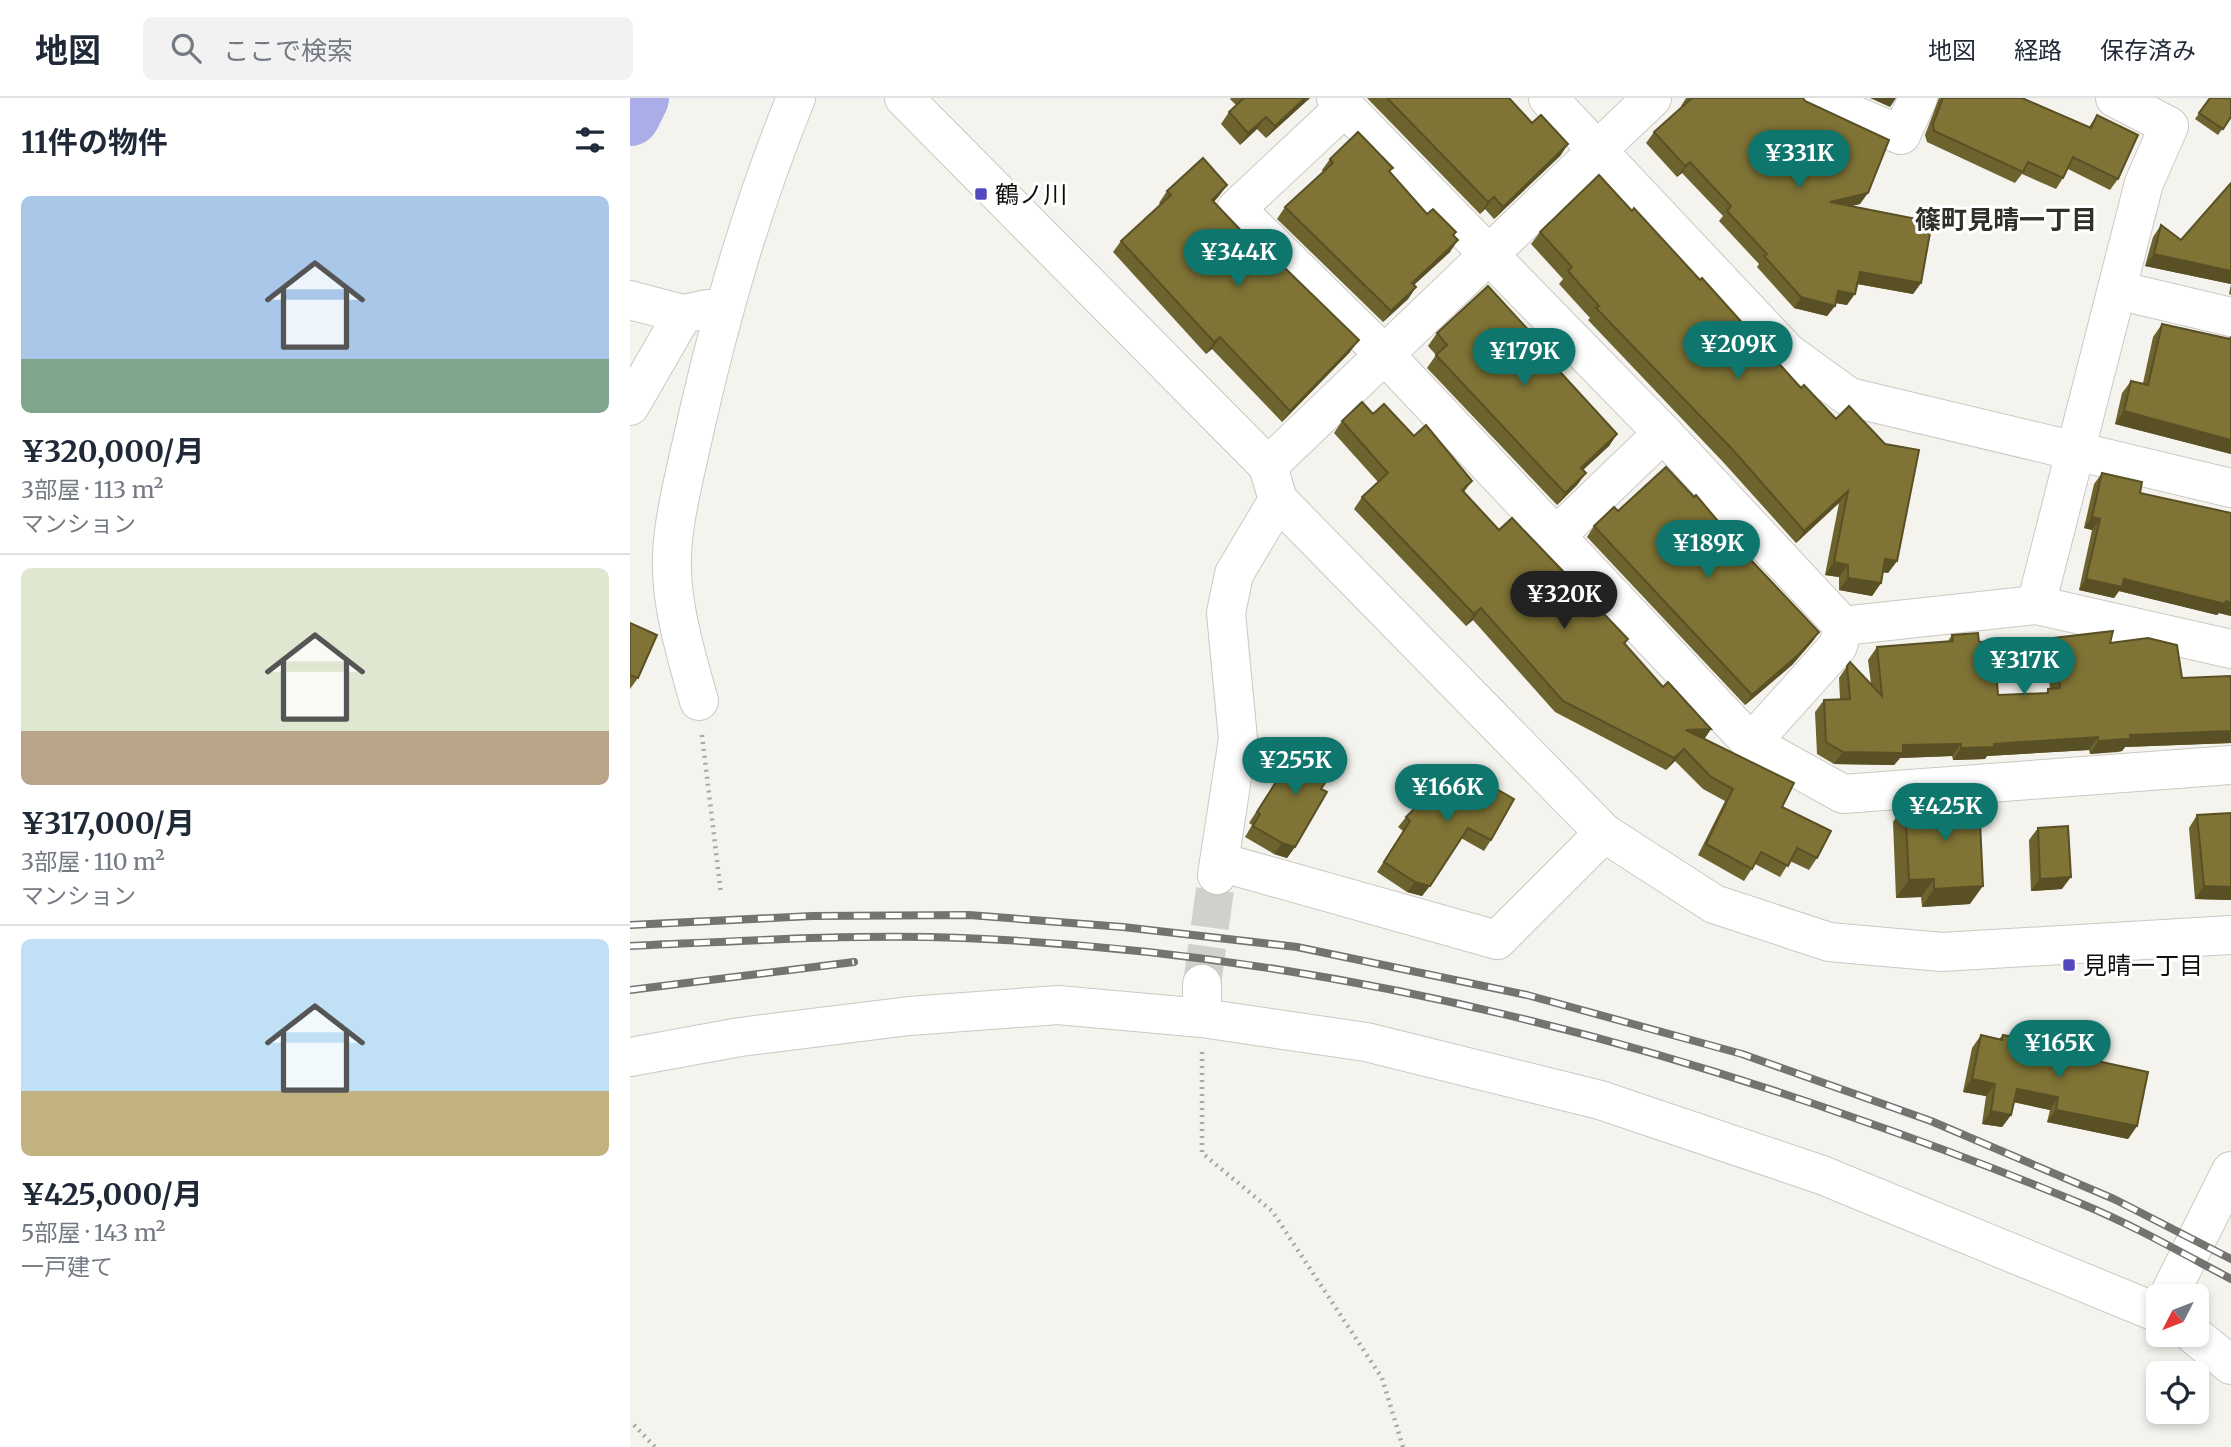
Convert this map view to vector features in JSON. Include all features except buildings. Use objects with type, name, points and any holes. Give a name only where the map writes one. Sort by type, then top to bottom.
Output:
[{"type":"street","points":[[699,701],[679,630],[672,554],[691,450],[723,307],[771,159],[796,98]]},
{"type":"street","points":[[904,98],[1604,832],[1714,904],[1829,942],[1942,952],[2231,935]]},
{"type":"street","points":[[1548,98],[1788,353],[1849,397],[2231,488]]},
{"type":"street","points":[[1604,832],[1497,940],[1219,869],[1238,739],[1226,613],[1234,574],[1273,483],[1385,355],[1653,98]]},
{"type":"street","points":[[1814,98],[1902,135],[1918,98]]},
{"type":"street","points":[[2036,605],[2144,183],[2169,126],[2115,98]]},
{"type":"street","points":[[1843,626],[1663,433],[1341,103],[1236,209],[1385,355],[1751,743],[1843,794],[2231,765]]},
{"type":"street","points":[[2117,290],[2231,317]]},
{"type":"street","points":[[634,301],[683,314],[723,307]]},
{"type":"street","points":[[630,406],[683,314]]},
{"type":"street","points":[[1557,535],[1663,433]]},
{"type":"street","points":[[1843,626],[2036,605],[2231,649]]},
{"type":"street","points":[[1751,743],[1838,646],[1843,626]]},
{"type":"street","points":[[630,1057],[740,1037],[883,1019],[1044,1006],[1202,1001],[1600,1100],[1822,1175],[2146,1308]]},
{"type":"street","points":[[2175,1284],[2229,1180]]},
{"type":"street","points":[[2209,1347],[2231,1365]]},
{"type":"path","points":[[699,701],[720,894]]},
{"type":"path","points":[[1202,1001],[1202,1153],[1272,1211],[1382,1378],[1404,1447]]},
{"type":"path","points":[[634,1425],[655,1447]]},
{"type":"waterway","points":[[630,116],[639,98]]},
{"type":"tunnel","points":[[1202,984],[1217,875]]},
{"type":"railway","points":[[630,925],[812,916],[969,915],[1123,927],[1297,947],[1527,995],[1742,1054],[1931,1121],[2114,1199],[2231,1259]]},
{"type":"railway","points":[[630,946],[838,937],[963,938],[1076,945],[1189,957],[1301,973],[1412,994],[1633,1048],[1849,1116],[1966,1158],[2101,1212],[2231,1279]]},
{"type":"railway","points":[[630,990],[854,962]]},
{"type":"place","name":"鶴ノ川","points":[[981,194]]},
{"type":"place","name":"見晴一丁目","points":[[2069,965]]},
{"type":"district","name":"篠町見晴一丁目","points":[[2006,219]]}]
